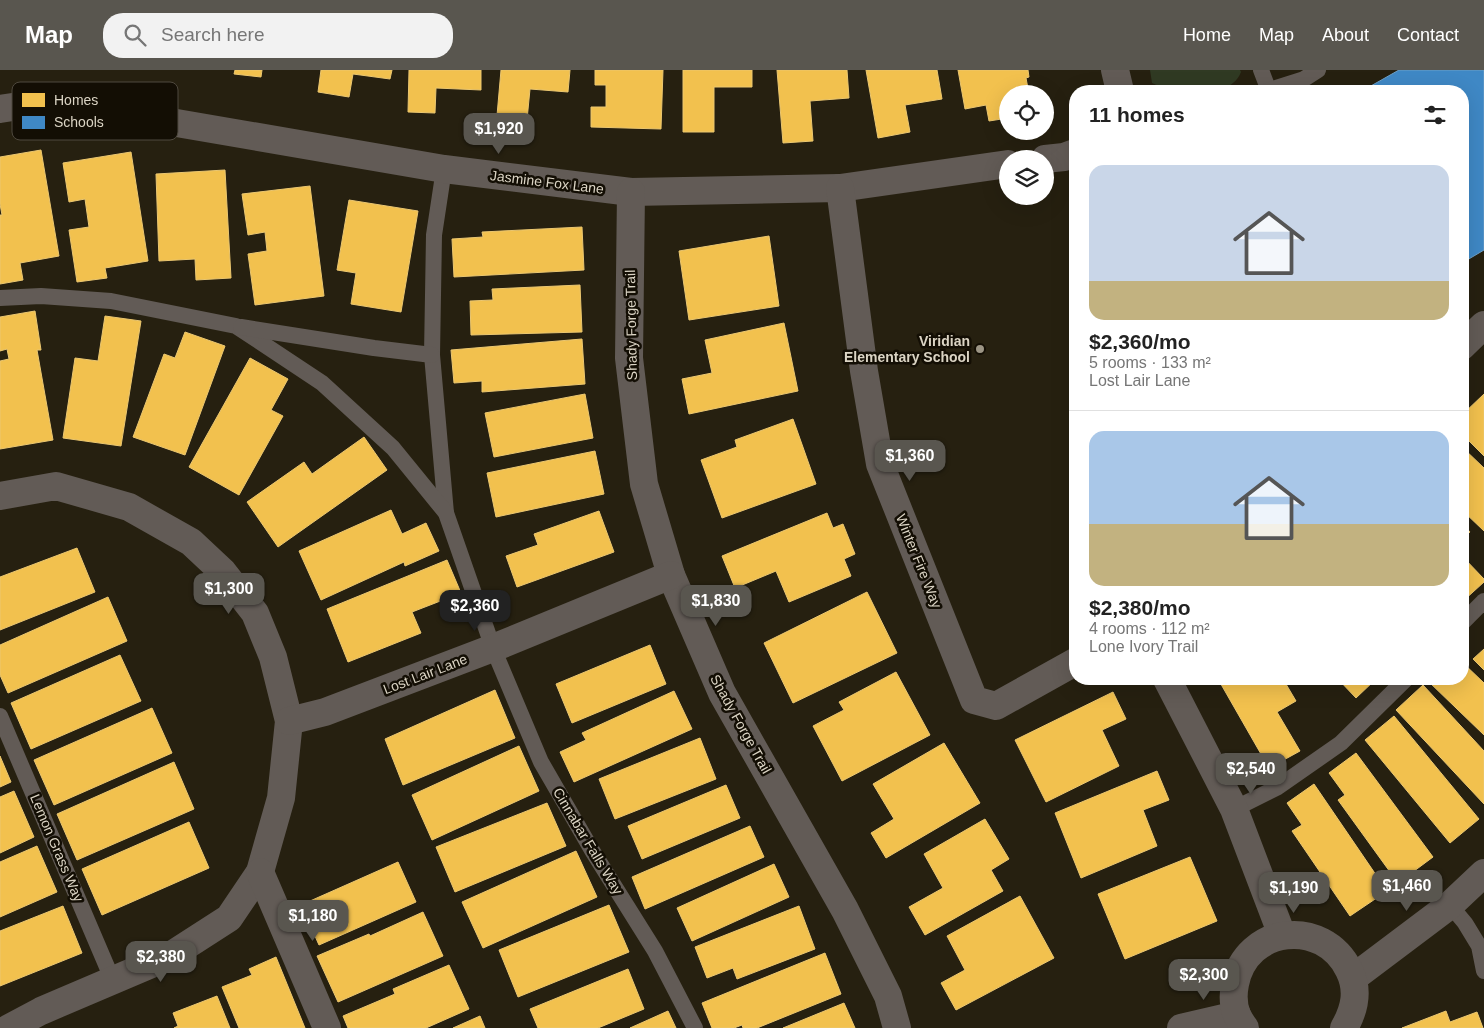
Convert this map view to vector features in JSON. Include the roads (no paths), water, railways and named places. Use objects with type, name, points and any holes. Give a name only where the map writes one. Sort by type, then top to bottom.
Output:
[{"type":"street","points":[[1115,70],[1119,85]]},
{"type":"street","name":"Jasmine Fox Lane","points":[[178,123],[444,169],[631,192],[840,188],[999,165]]},
{"type":"street","points":[[1054,158],[1069,155]]},
{"type":"street","name":"Winter Fire Way","points":[[840,188],[863,362],[880,464],[974,700],[996,706],[1069,665]]},
{"type":"street","name":"Shady Forge Trail","points":[[631,192],[628,358],[644,484],[670,575],[722,693],[845,910],[888,996],[897,1028]]},
{"type":"street","points":[[1469,339],[1484,325]]},
{"type":"street","points":[[0,496],[56,486],[129,507],[191,542],[223,572],[254,613],[273,657],[290,721],[281,798],[260,872],[229,918],[170,956],[41,1011],[9,1028]]},
{"type":"street","name":"Lost Lair Lane","points":[[290,721],[325,712],[492,648],[670,575]]},
{"type":"street","points":[[1170,685],[1234,808],[1282,935]]},
{"type":"street","points":[[260,872],[327,1028]]},
{"type":"street","points":[[1353,978],[1450,905],[1484,874]]},
{"type":"street","points":[[1181,1028],[1241,1021],[1233,994],[1237,974],[1247,956],[1263,943],[1282,935],[1305,935],[1326,943],[1343,958],[1353,978],[1355,996],[1352,1015],[1344,1028]]},
{"type":"lane","points":[[1260,70],[1266,85]]},
{"type":"lane","points":[[1286,85],[1304,79],[1318,70]]},
{"type":"lane","points":[[444,169],[434,235],[432,355],[446,513]]},
{"type":"lane","points":[[0,298],[41,296],[111,301],[236,326],[374,348],[432,355]]},
{"type":"lane","points":[[236,326],[322,383],[393,448],[446,513]]},
{"type":"lane","name":"Cinnabar Falls Way","points":[[446,513],[492,648],[541,762],[593,852],[655,951],[695,1028]]},
{"type":"lane","points":[[1469,616],[1484,602]]},
{"type":"lane","points":[[1234,808],[1278,787],[1341,742],[1400,685]]},
{"type":"lane","name":"Lemon Grass Way","points":[[0,716],[113,981]]},
{"type":"lane","points":[[1450,905],[1465,923],[1479,946],[1484,971]]},
{"type":"place","name":"Viridian Elementary School","points":[[980,349]]}]
